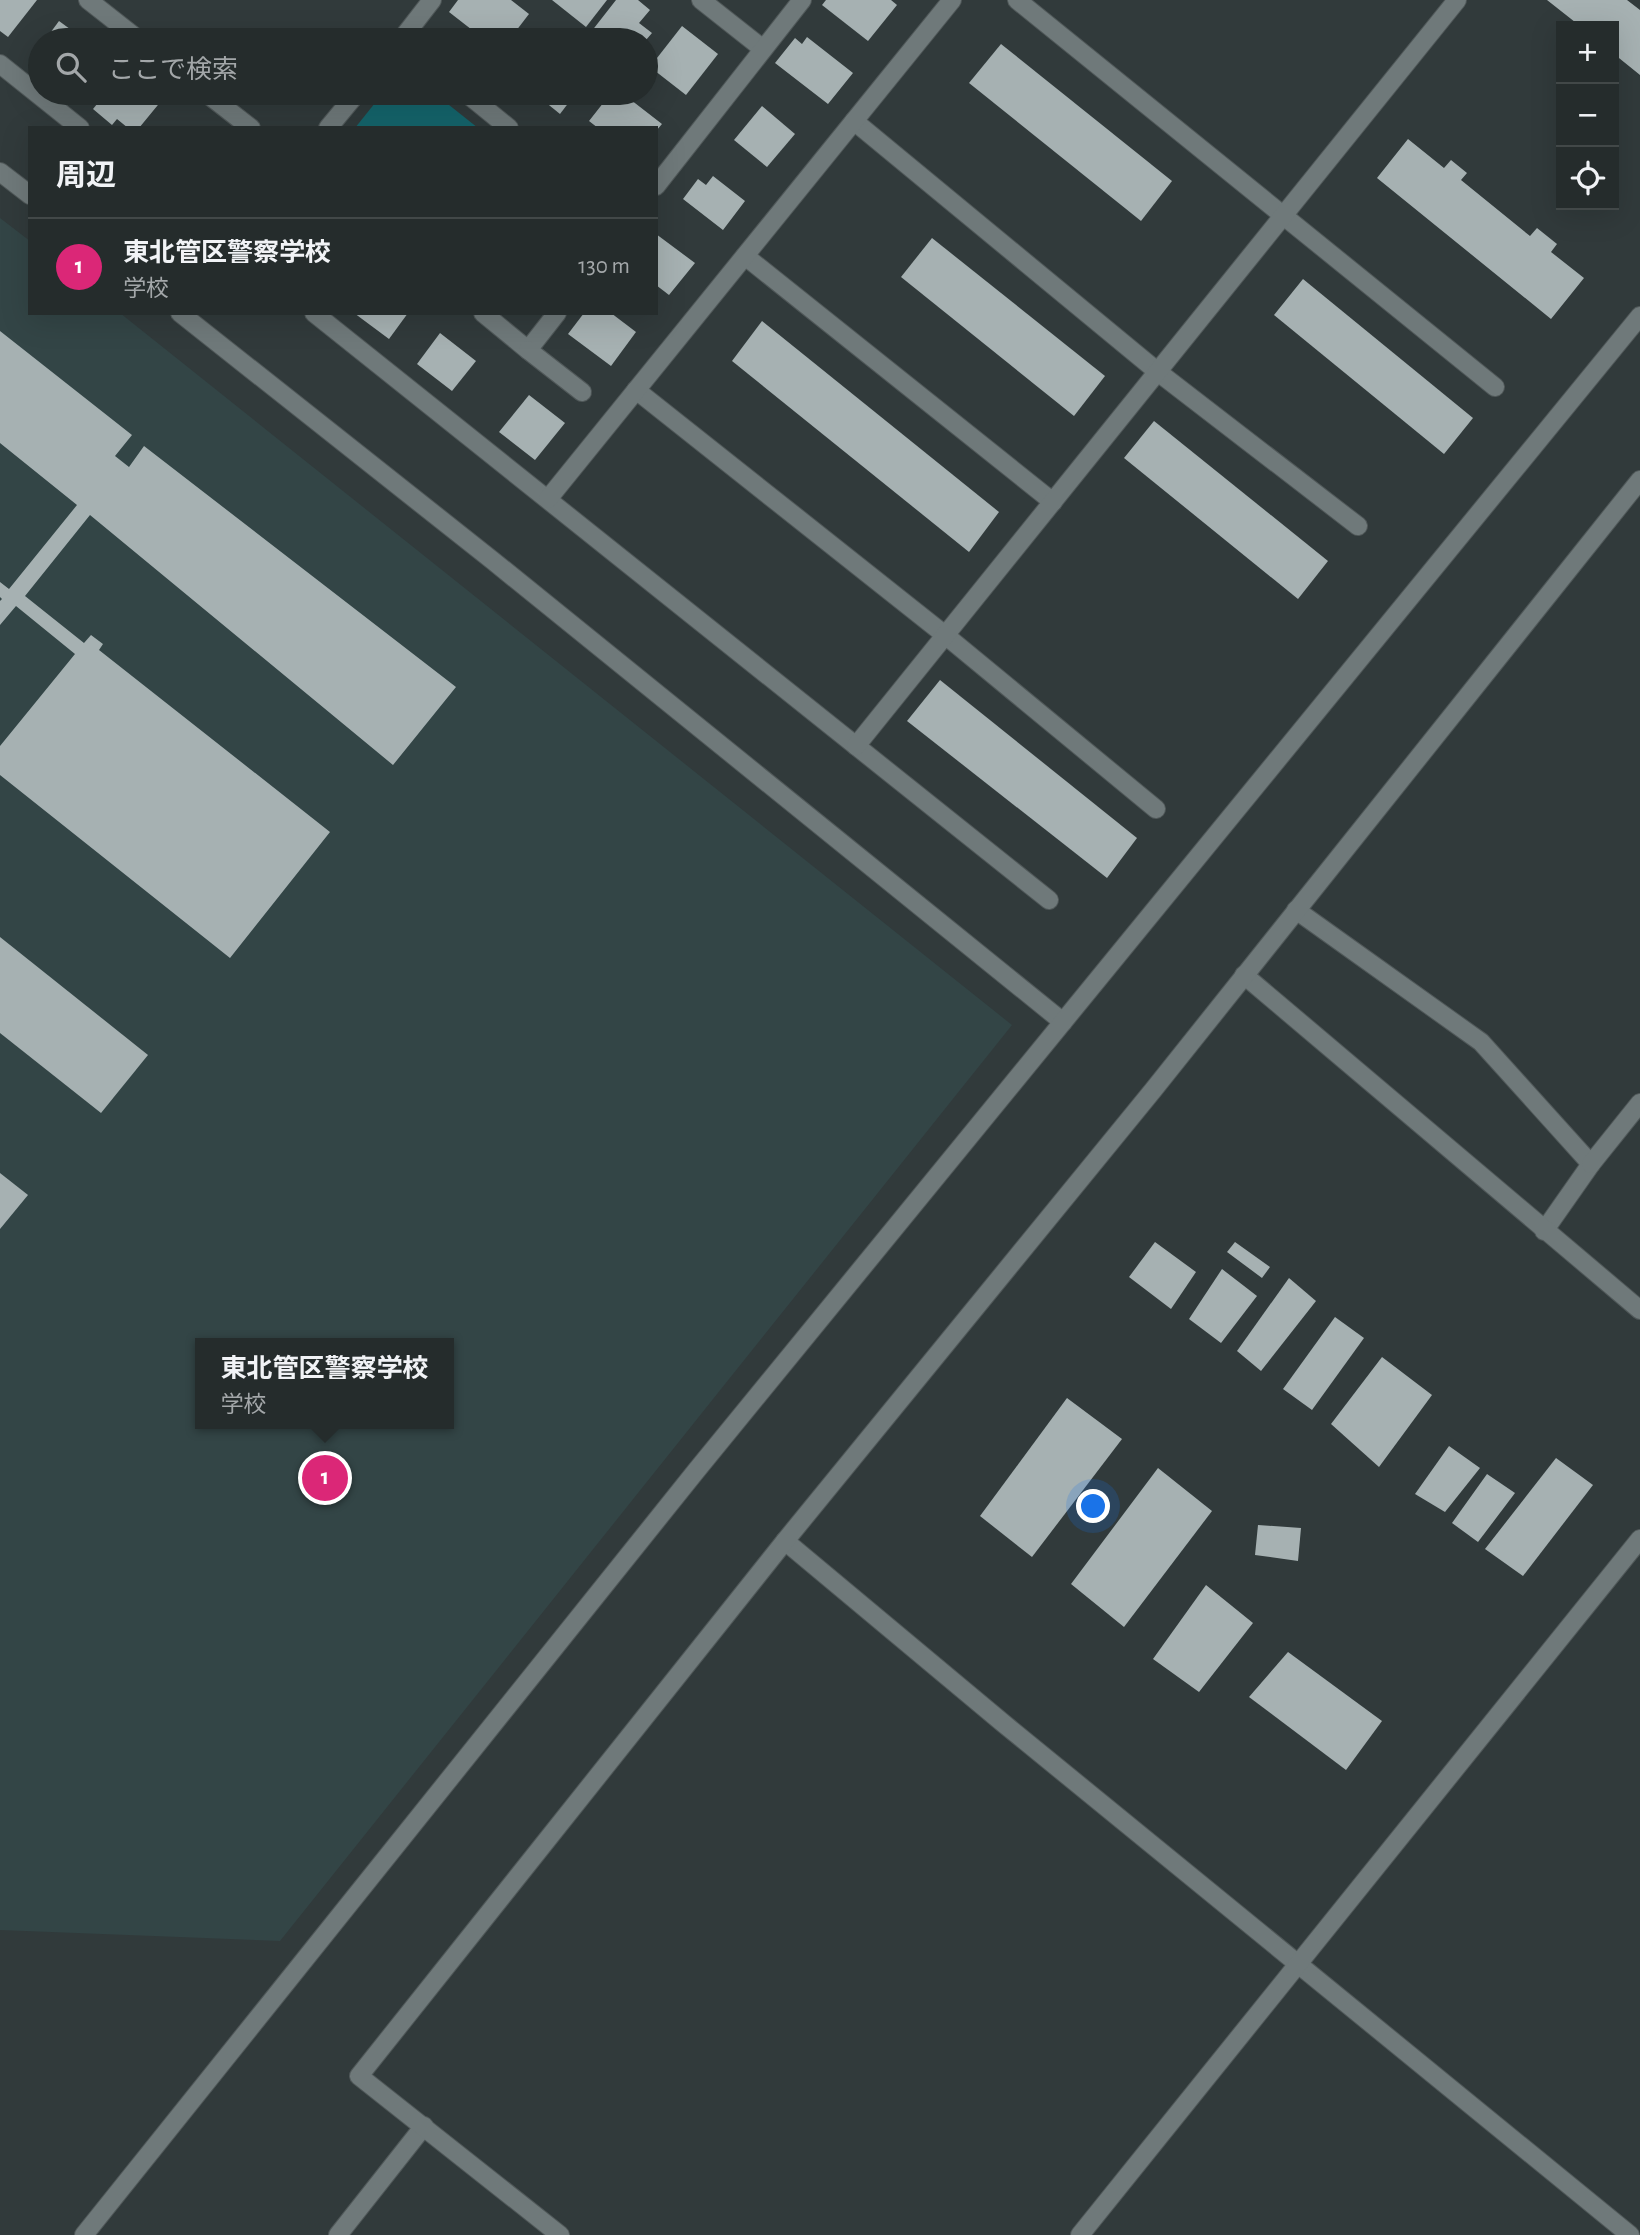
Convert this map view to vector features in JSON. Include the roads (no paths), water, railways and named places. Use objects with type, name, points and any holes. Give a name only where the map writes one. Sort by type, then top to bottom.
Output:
[{"type":"street","points":[[88,0],[124,28]]},
{"type":"street","points":[[410,28],[432,0]]},
{"type":"street","points":[[701,0],[763,49]]},
{"type":"street","points":[[658,183],[802,0]]},
{"type":"street","points":[[548,499],[952,0]]},
{"type":"street","points":[[1017,0],[1494,387]]},
{"type":"street","points":[[856,746],[1457,0]]},
{"type":"street","points":[[0,64],[28,86]]},
{"type":"street","points":[[51,105],[78,126]]},
{"type":"street","points":[[221,105],[248,126]]},
{"type":"street","points":[[330,126],[347,105]]},
{"type":"street","points":[[481,105],[507,126]]},
{"type":"street","points":[[854,121],[1158,372],[1358,526]]},
{"type":"street","points":[[0,172],[28,193]]},
{"type":"street","points":[[745,256],[1053,502]]},
{"type":"street","points":[[183,315],[492,559],[1063,1022]]},
{"type":"street","points":[[317,315],[1049,900]]},
{"type":"street","points":[[485,315],[582,392]]},
{"type":"street","points":[[528,350],[555,315]]},
{"type":"street","points":[[84,2235],[696,1471],[1640,316]]},
{"type":"street","points":[[636,390],[946,635],[1156,809]]},
{"type":"street","points":[[560,2235],[359,2076],[785,1541],[1145,1099],[1640,480]]},
{"type":"street","points":[[1296,910],[1481,1042],[1591,1164]]},
{"type":"street","points":[[1244,975],[1640,1310]]},
{"type":"street","points":[[1544,1231],[1591,1164],[1640,1103]]},
{"type":"street","points":[[1080,2235],[1640,1539]]},
{"type":"street","points":[[785,1541],[1630,2235]]},
{"type":"street","points":[[338,2235],[425,2126]]},
{"type":"place","name":"東北管区警察学校","points":[[325,1478]]}]
